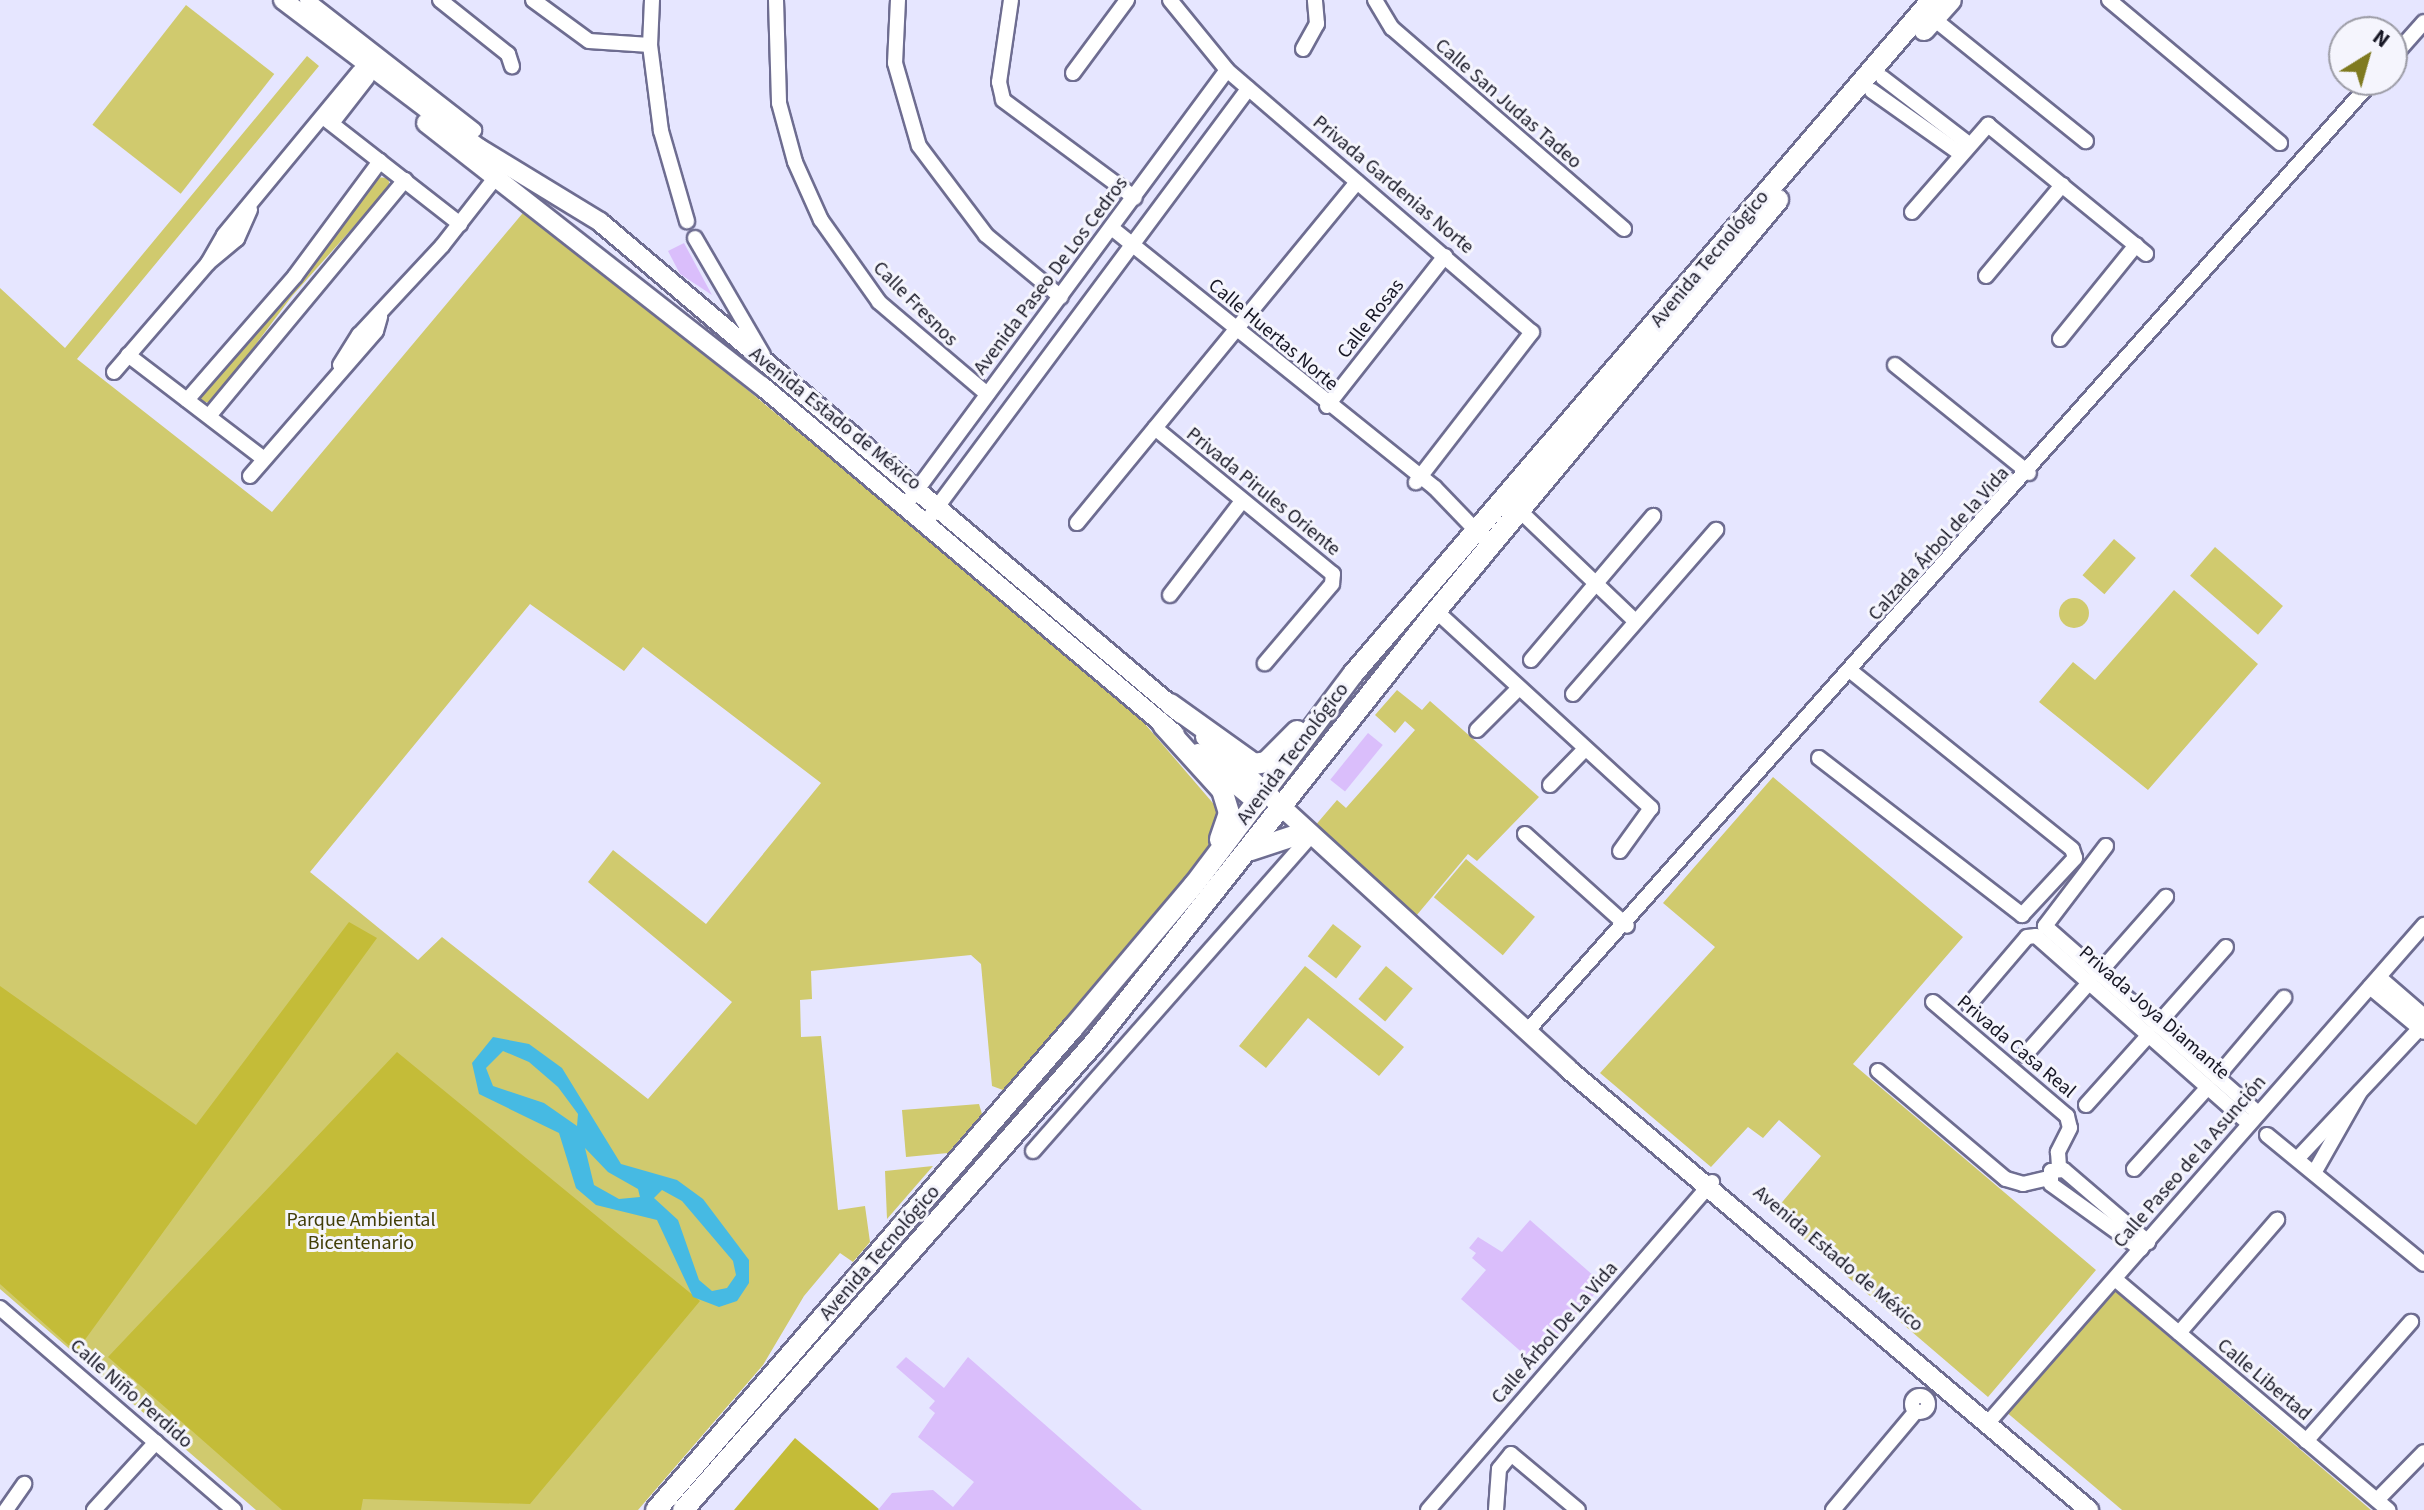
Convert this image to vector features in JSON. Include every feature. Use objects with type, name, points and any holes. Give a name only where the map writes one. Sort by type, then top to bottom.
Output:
[{"type":"main road","name":"Avenida Estado de México","points":[[265,0],[496,177],[821,436],[1163,725],[1260,798],[1990,1421],[2089,1510]]},
{"type":"main road","name":"Avenida Estado de México","points":[[283,0],[479,148],[600,222],[920,487],[1170,704],[1260,798]]},
{"type":"main road","name":"Avenida Tecnológico","points":[[656,1510],[1194,885],[1353,674],[1484,539],[1933,9],[1951,0]]},
{"type":"main road","name":"Avenida Tecnológico","points":[[683,1510],[1032,1115],[1251,850],[1436,611],[1484,539],[1520,511],[1884,89],[1933,9]]},
{"type":"main road","points":[[821,436],[840,421]]},
{"type":"main road","points":[[841,453],[861,439]]},
{"type":"main road","points":[[1170,704],[1239,758],[1261,765],[1353,674]]},
{"type":"main road","points":[[1163,725],[1214,779],[1229,813],[1194,885]]},
{"type":"main road","points":[[1251,850],[1305,838]]},
{"type":"main road","name":"Avenida Estado de México","points":[[1710,1185],[1933,1392],[1990,1421],[2107,1510]]},
{"type":"street","points":[[307,0],[474,130]]},
{"type":"street","points":[[440,0],[508,54],[512,66]]},
{"type":"street","points":[[533,0],[589,41],[650,45]]},
{"type":"street","points":[[652,0],[650,45],[661,131],[687,221]]},
{"type":"street","name":"Calle Fresnos","points":[[776,0],[779,103],[795,162],[821,220],[879,302],[987,394]]},
{"type":"street","points":[[898,0],[895,63],[919,146],[986,235],[1061,297]]},
{"type":"street","points":[[1011,0],[999,82],[1003,100],[1135,198]]},
{"type":"street","points":[[1073,73],[1127,0]]},
{"type":"street","name":"Privada Gardenias Norte","points":[[1170,0],[1227,70],[1532,332],[1415,476]]},
{"type":"street","points":[[1303,49],[1317,24],[1315,0]]},
{"type":"street","name":"Calle San Judas Tadeo","points":[[1375,0],[1392,28],[1624,229]]},
{"type":"street","points":[[2109,0],[2280,143]]},
{"type":"street","points":[[1933,9],[2086,141]]},
{"type":"street","points":[[2408,40],[2424,22]]},
{"type":"street","name":"Avenida Paseo De Los Cedros","points":[[905,506],[1113,229],[1227,70]]},
{"type":"street","points":[[114,372],[208,263],[224,235],[328,120],[363,75]]},
{"type":"street","points":[[926,522],[1248,89]]},
{"type":"street","points":[[1884,89],[1965,149]]},
{"type":"street","name":"Calzada Árbol de la Vida","points":[[1536,1035],[1627,926],[2359,96]]},
{"type":"street","points":[[328,120],[460,224]]},
{"type":"street","points":[[1912,212],[1986,125],[2141,250],[2060,339]]},
{"type":"street","points":[[187,400],[295,276],[380,161]]},
{"type":"street","points":[[250,476],[340,365],[359,335],[380,317],[496,177]]},
{"type":"street","points":[[209,416],[405,180]]},
{"type":"street","points":[[1077,523],[1357,182]]},
{"type":"street","points":[[1986,276],[2062,185]]},
{"type":"street","name":"Calle Huertas Norte","points":[[1113,229],[1415,476],[1484,539]]},
{"type":"street","points":[[695,238],[737,319],[768,360]]},
{"type":"street","name":"Calle Rosas","points":[[1327,406],[1445,256]]},
{"type":"street","points":[[128,355],[264,459]]},
{"type":"street","points":[[1895,365],[2029,473]]},
{"type":"street","name":"Privada Pirules Oriente","points":[[1155,428],[1334,577],[1265,663]]},
{"type":"street","points":[[1170,595],[1242,501]]},
{"type":"street","points":[[1520,511],[1635,621]]},
{"type":"street","points":[[1531,660],[1653,516]]},
{"type":"street","points":[[1573,694],[1716,530]]},
{"type":"street","points":[[1436,611],[1651,808],[1620,851]]},
{"type":"street","points":[[1819,758],[2022,915],[2074,862],[2072,849],[1852,672]]},
{"type":"street","points":[[1477,730],[1519,688]]},
{"type":"street","points":[[1550,785],[1585,749]]},
{"type":"street","points":[[1525,834],[1627,926]]},
{"type":"street","points":[[1033,1151],[1305,838]]},
{"type":"street","name":"Privada Joya Diamante","points":[[2106,846],[2044,922],[2094,978],[2254,1118]]},
{"type":"street","points":[[2025,1055],[2166,897]]},
{"type":"street","name":"Calle Paseo de la Asunción","points":[[1990,1421],[2424,925]]},
{"type":"street","name":"Privada Joya Diamante","points":[[1969,1005],[2032,935],[2094,978]]},
{"type":"street","points":[[2086,1105],[2226,947]]},
{"type":"street","points":[[2297,1159],[2423,1026],[2374,982]]},
{"type":"street","points":[[2134,1169],[2284,998]]},
{"type":"street","name":"Privada Casa Real","points":[[1933,1002],[2067,1116],[2070,1128],[2058,1152],[2054,1173]]},
{"type":"street","points":[[1878,1071],[2006,1179],[2023,1184],[2054,1173],[2144,1246]]},
{"type":"street","points":[[2314,1173],[2360,1092]]},
{"type":"street","points":[[2267,1135],[2424,1264]]},
{"type":"street","name":"Calle Árbol De La Vida","points":[[1428,1510],[1710,1185]]},
{"type":"street","points":[[2179,1333],[2277,1220]]},
{"type":"street","name":"Calle Libertad","points":[[2115,1279],[2383,1505]]},
{"type":"street","name":"Calle Niño Perdido","points":[[0,1308],[229,1508]]},
{"type":"street","points":[[2306,1441],[2411,1322]]},
{"type":"street","points":[[1833,1510],[1916,1411],[1914,1398],[1933,1392]]},
{"type":"street","points":[[94,1510],[156,1442]]},
{"type":"street","points":[[1483,1447],[1500,1463]]},
{"type":"street","points":[[2383,1505],[2424,1452]]},
{"type":"street","points":[[1496,1510],[1500,1463],[1512,1454],[1578,1510]]},
{"type":"street","points":[[5,1505],[24,1484]]},
{"type":"green space","points":[[186,5],[274,74],[181,194],[92,125]]},
{"type":"green space","name":"Parque Ambiental Bicentenario","points":[[307,56],[319,66],[77,359],[272,512],[527,208],[1127,703],[1218,809],[1218,833],[1144,931],[1003,1090],[992,1086],[981,964],[971,955],[811,971],[812,999],[800,1000],[801,1037],[821,1036],[838,1210],[865,1206],[870,1242],[853,1262],[840,1253],[804,1296],[763,1365],[638,1510],[256,1510],[0,1289],[0,288],[65,348]],"holes":[[[530,604],[624,671],[643,647],[821,783],[706,924],[613,850],[588,882],[732,1002],[648,1099],[442,937],[418,960],[310,872]]]},
{"type":"green space","points":[[375,177],[388,178],[390,186],[292,296],[218,395],[210,403],[200,401],[198,393],[287,299]]},
{"type":"green space","points":[[2114,539],[2136,558],[2104,594],[2083,575]]},
{"type":"green space","points":[[2215,547],[2283,606],[2258,635],[2190,576]]},
{"type":"green space","points":[[2174,590],[2258,664],[2148,790],[2039,702],[2073,662],[2095,680]]},
{"type":"green space","points":[[2074,598],[2085,602],[2089,613],[2085,624],[2074,628],[2063,624],[2059,613],[2063,602]]},
{"type":"green space","points":[[1397,690],[1422,710],[1430,701],[1539,797],[1477,861],[1468,854],[1411,922],[1314,827],[1337,800],[1346,808],[1415,730],[1405,721],[1395,733],[1375,715]]},
{"type":"green space","points":[[1773,777],[1963,937],[1853,1064],[2096,1270],[1988,1397],[1773,1213],[1821,1156],[1779,1120],[1763,1138],[1748,1127],[1711,1167],[1600,1073],[1715,947],[1663,903]]},
{"type":"green space","points":[[1466,859],[1535,917],[1503,955],[1434,897]]},
{"type":"green space","points":[[349,922],[377,938],[76,1352],[0,1284],[0,986],[196,1125]]},
{"type":"green space","points":[[1333,924],[1361,946],[1336,978],[1308,956]]},
{"type":"green space","points":[[1305,966],[1404,1047],[1379,1076],[1308,1018],[1266,1068],[1239,1046]]},
{"type":"green space","points":[[1386,966],[1413,988],[1385,1021],[1358,999]]},
{"type":"green space","points":[[397,1052],[700,1301],[530,1504],[363,1499],[361,1510],[282,1510],[108,1357]]},
{"type":"green space","points":[[979,1104],[982,1114],[948,1153],[906,1157],[902,1110]]},
{"type":"green space","points":[[933,1166],[887,1219],[885,1171]]},
{"type":"green space","points":[[2114,1290],[2371,1510],[2122,1510],[2005,1411]]},
{"type":"green space","points":[[795,1438],[880,1510],[734,1510]]},
{"type":"water","points":[[493,1037],[529,1044],[562,1068],[621,1164],[677,1180],[703,1199],[749,1260],[749,1283],[737,1301],[719,1307],[693,1297],[657,1220],[596,1205],[576,1188],[559,1133],[479,1094],[472,1063]],"holes":[[[503,1051],[529,1062],[558,1087],[578,1114],[577,1126],[544,1103],[493,1086],[486,1068]],[[585,1148],[608,1172],[638,1189],[640,1197],[619,1199],[594,1185]],[[662,1190],[682,1201],[733,1261],[736,1275],[727,1288],[712,1291],[699,1280],[678,1220],[654,1198]]]},
{"type":"building","points":[[684,243],[712,295],[680,274],[668,251]]},
{"type":"building","points":[[1368,733],[1383,745],[1345,792],[1330,780]]},
{"type":"building","points":[[1530,1220],[1603,1284],[1535,1364],[1461,1299],[1486,1270],[1472,1258],[1476,1253],[1469,1248],[1478,1237],[1502,1252]]},
{"type":"building","points":[[906,1357],[944,1388],[968,1357],[1142,1510],[878,1510],[892,1493],[933,1490],[953,1507],[974,1482],[918,1437],[935,1413],[929,1408],[935,1401],[896,1367]]}]
